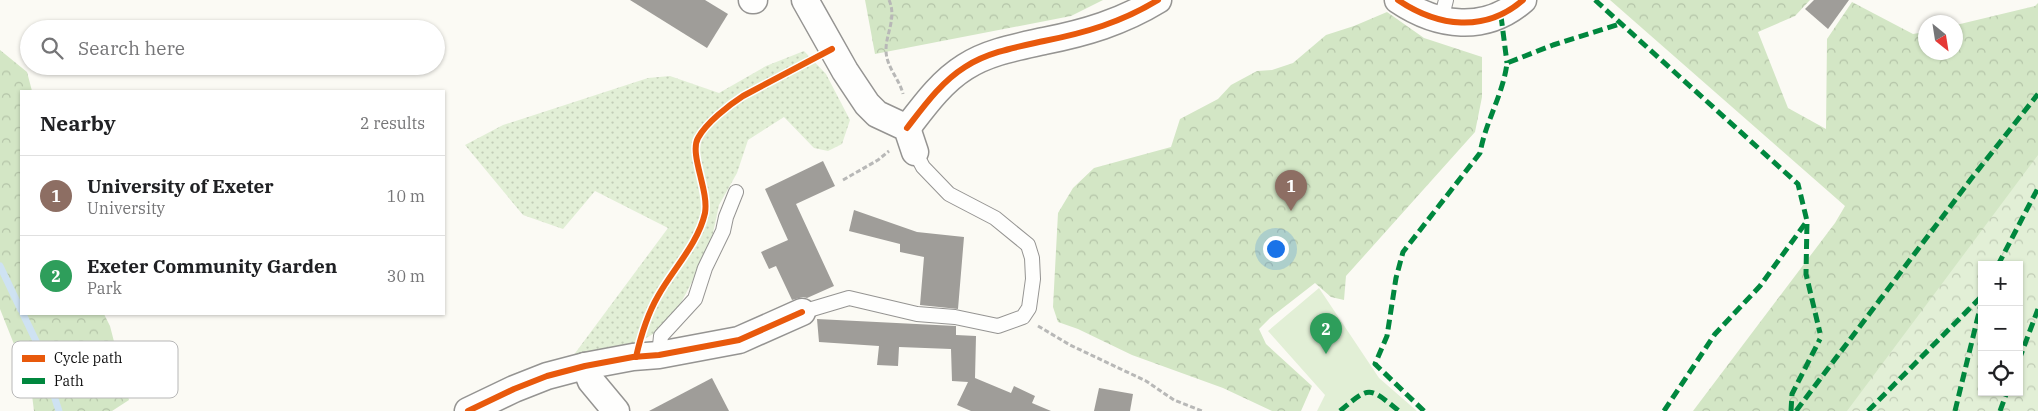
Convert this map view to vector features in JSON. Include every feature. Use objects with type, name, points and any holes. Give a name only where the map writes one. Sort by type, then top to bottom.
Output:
[{"type":"street","points":[[805,0],[845,71],[867,104],[876,114],[912,134],[932,96],[952,76],[966,66],[998,52],[1098,28],[1134,15],[1158,0]]},
{"type":"street","points":[[1398,0],[1422,14],[1443,10],[1462,23],[1484,22],[1501,16],[1524,0]]},
{"type":"street","points":[[468,411],[547,376],[633,357],[659,356],[739,340],[802,312]]},
{"type":"street","points":[[586,366],[591,381],[616,411]]},
{"type":"lane","points":[[802,312],[850,298],[917,314],[955,317],[998,326],[1023,317],[1029,308],[1033,279],[1032,258],[1028,245],[995,218],[948,194],[923,167],[912,134]]},
{"type":"lane","points":[[659,356],[661,336],[695,299],[705,268],[723,231],[736,192]]},
{"type":"path","points":[[843,180],[878,160],[912,134],[903,110],[904,97],[900,83],[888,64],[886,49],[892,22],[892,7],[889,0]]},
{"type":"path","points":[[1023,317],[1070,345],[1146,381],[1174,400],[1202,411]]},
{"type":"green space","points":[[865,0],[1103,0],[1071,16],[875,54]]},
{"type":"green space","points":[[1610,0],[1810,0],[1795,16],[1758,32],[1788,108],[1826,129],[1827,39],[1852,2],[1913,34],[1918,33],[1918,60],[1963,60],[1963,23],[2035,6],[2038,3],[2038,156],[1850,411],[1693,411],[1835,223],[1845,206]]},
{"type":"green space","points":[[1387,12],[1424,38],[1482,57],[1482,97],[1475,132],[1346,276],[1344,300],[1331,297],[1315,283],[1270,318],[1259,329],[1266,344],[1312,386],[1301,411],[1272,411],[1223,388],[1132,355],[1078,329],[1058,322],[1053,307],[1058,213],[1073,188],[1094,168],[1171,147],[1180,119],[1218,99],[1231,85],[1257,71],[1272,70],[1293,63],[1326,35]]},
{"type":"green space","points":[[0,50],[20,66],[20,75],[28,75],[32,90],[20,90],[20,315],[104,315],[114,341],[13,341],[0,309]]},
{"type":"green space","points":[[804,51],[826,74],[850,120],[842,144],[828,151],[814,148],[784,117],[748,140],[737,173],[719,205],[710,247],[670,324],[629,348],[570,360],[668,228],[595,191],[563,229],[523,215],[465,145],[503,125],[648,78],[670,76],[719,93],[766,66]]},
{"type":"green space","points":[[2038,155],[2038,411],[1847,411]]},
{"type":"green space","points":[[1319,288],[1379,378],[1417,411],[1317,411],[1325,395],[1268,331]]},
{"type":"green space","points":[[32,398],[128,398],[129,400],[112,411],[34,411]]},
{"type":"building","points":[[630,0],[705,0],[728,14],[707,48]]},
{"type":"building","points":[[1814,0],[1849,0],[1828,29],[1805,9]]},
{"type":"building","points":[[823,161],[835,186],[796,204],[834,286],[807,298],[803,297],[792,300],[776,266],[769,269],[761,252],[788,240],[765,189]]},
{"type":"building","points":[[854,210],[917,232],[964,237],[958,309],[920,305],[924,257],[900,252],[900,244],[849,231]]},
{"type":"building","points":[[817,319],[956,326],[956,335],[976,336],[975,378],[1011,393],[1014,386],[1035,396],[1032,403],[1051,411],[971,411],[957,405],[968,382],[952,381],[951,349],[899,347],[898,366],[877,365],[879,346],[819,342]]},
{"type":"building","points":[[712,378],[729,411],[649,411]]},
{"type":"building","points":[[1099,388],[1133,394],[1130,411],[1094,411]]},
{"type":"waterway","points":[[0,266],[20,308]]},
{"type":"waterway","points":[[23,315],[36,341]]},
{"type":"waterway","points":[[55,398],[59,411]]},
{"type":"marked path","points":[[1595,0],[1798,184],[1807,221],[1806,274],[1820,333]]},
{"type":"marked path","points":[[1501,16],[1507,63]]},
{"type":"marked path","points":[[1424,411],[1375,364],[1387,336],[1396,278],[1403,252],[1480,153],[1502,86],[1507,63],[1553,45],[1620,24]]},
{"type":"marked path","points":[[1796,411],[1971,179],[2038,94]]},
{"type":"marked path","points":[[2000,261],[2038,188]]},
{"type":"marked path","points":[[1664,411],[1715,334],[1760,286],[1807,221]]},
{"type":"marked path","points":[[1868,411],[1978,300]]},
{"type":"marked path","points":[[1955,411],[1981,306]]},
{"type":"marked path","points":[[2022,351],[2038,309]]},
{"type":"marked path","points":[[1791,411],[1792,394],[1820,339]]},
{"type":"marked path","points":[[1340,411],[1364,393],[1369,392],[1375,393],[1399,411]]},
{"type":"marked path","points":[[2000,411],[2006,396]]},
{"type":"cycle path","points":[[907,128],[926,103],[948,80],[965,67],[983,57],[1103,26],[1131,15],[1158,0]]},
{"type":"cycle path","points":[[1398,0],[1429,16],[1445,21],[1461,22],[1477,22],[1493,18],[1508,11],[1523,0]]},
{"type":"cycle path","points":[[636,357],[645,325],[654,303],[691,246],[702,224],[705,204],[697,163],[696,145],[698,138],[712,120],[743,96],[832,49]]},
{"type":"cycle path","points":[[468,411],[547,376],[585,366],[739,340],[802,312]]},
{"type":"place","name":"University of Exeter","points":[[1291,211]]},
{"type":"place","name":"Exeter Community Garden","points":[[1326,354]]}]
